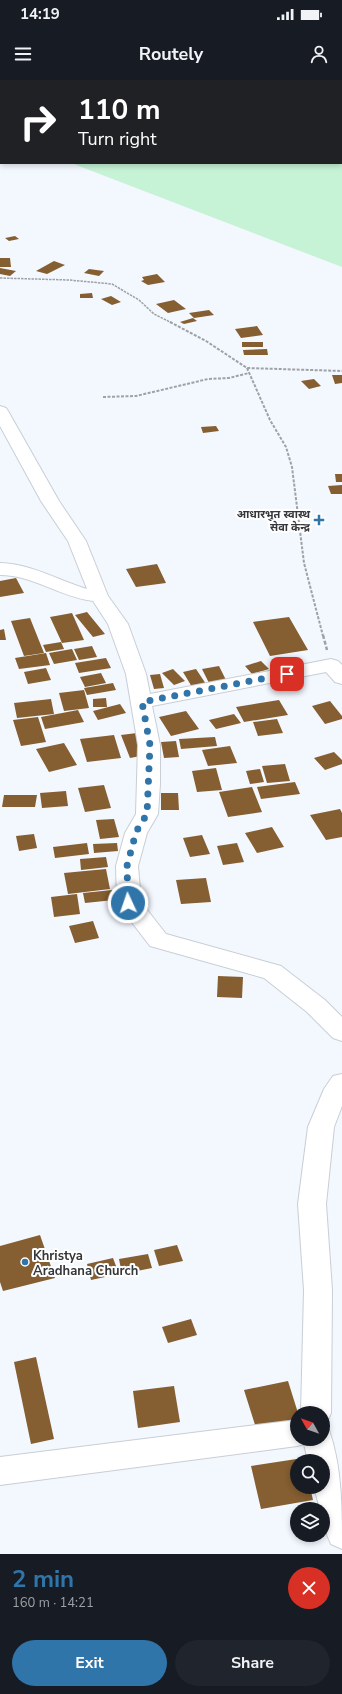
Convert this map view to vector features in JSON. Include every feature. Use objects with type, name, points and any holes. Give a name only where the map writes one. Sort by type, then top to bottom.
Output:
[{"type":"street","points":[[0,411],[50,501],[77,541],[99,596],[118,624],[136,674],[150,745],[147,814],[136,832],[127,866],[128,903],[158,940],[272,972],[316,1006],[342,1032]]},
{"type":"street","points":[[0,569],[25,570],[70,589],[99,596]]},
{"type":"street","points":[[142,702],[336,672]]},
{"type":"street","points":[[316,1406],[318,1290],[312,1204],[321,1127],[333,1096],[342,1083]]},
{"type":"street","points":[[0,1471],[290,1434]]},
{"type":"street","points":[[320,1446],[342,1534]]},
{"type":"path","points":[[0,278],[69,280],[112,284],[139,300],[154,314],[206,341],[247,368],[342,371]]},
{"type":"path","points":[[247,368],[270,420],[286,447],[292,467],[304,563],[336,672]]},
{"type":"path","points":[[103,397],[136,396],[208,379],[229,378],[249,373]]},
{"type":"green space","points":[[74,164],[342,164],[342,267]]},
{"type":"building","points":[[15,236],[19,239],[9,241],[5,238]]},
{"type":"building","points":[[0,258],[10,258],[11,267],[0,267]]},
{"type":"building","points":[[54,261],[65,265],[47,274],[36,271]]},
{"type":"building","points":[[0,268],[16,271],[10,276],[0,274]]},
{"type":"building","points":[[89,269],[104,271],[99,276],[84,273]]},
{"type":"building","points":[[157,274],[165,282],[148,285],[141,281],[144,280],[142,277]]},
{"type":"building","points":[[92,293],[93,298],[80,298],[80,294]]},
{"type":"building","points":[[111,296],[121,302],[112,305],[101,299]]},
{"type":"building","points":[[174,300],[186,309],[168,313],[156,304]]},
{"type":"building","points":[[209,310],[214,315],[194,318],[189,313]]},
{"type":"building","points":[[193,318],[197,321],[184,324],[180,322]]},
{"type":"building","points":[[257,326],[263,335],[241,338],[235,329]]},
{"type":"building","points":[[242,342],[263,342],[263,347],[242,347]]},
{"type":"building","points":[[267,349],[268,355],[244,355],[243,350]]},
{"type":"building","points":[[332,375],[342,375],[342,383],[335,384]]},
{"type":"building","points":[[314,379],[321,386],[309,389],[301,381]]},
{"type":"building","points":[[216,426],[219,431],[203,433],[201,427]]},
{"type":"building","points":[[335,474],[342,474],[342,482],[336,482]]},
{"type":"building","points":[[342,485],[342,494],[331,494],[328,486]]},
{"type":"building","points":[[157,564],[166,583],[136,587],[126,569]]},
{"type":"building","points":[[16,578],[24,593],[0,597],[0,581]]},
{"type":"building","points":[[87,612],[105,634],[93,637],[75,615]]},
{"type":"building","points":[[72,613],[84,640],[62,643],[50,617]]},
{"type":"building","points":[[289,617],[308,650],[270,656],[253,622]]},
{"type":"building","points":[[30,618],[44,653],[24,656],[11,621]]},
{"type":"building","points":[[4,629],[6,640],[0,640],[0,630]]},
{"type":"building","points":[[61,642],[64,649],[46,652],[43,645]]},
{"type":"building","points":[[92,646],[97,657],[79,660],[74,649]]},
{"type":"building","points":[[72,649],[77,660],[54,664],[49,653]]},
{"type":"building","points":[[46,653],[50,665],[19,669],[15,658]]},
{"type":"building","points":[[106,658],[111,668],[79,673],[75,663]]},
{"type":"building","points":[[261,661],[269,669],[252,674],[245,666]]},
{"type":"building","points":[[219,666],[226,680],[209,683],[202,669]]},
{"type":"building","points":[[46,668],[51,680],[28,684],[24,672]]},
{"type":"building","points":[[173,669],[185,681],[174,685],[162,673]]},
{"type":"building","points":[[196,669],[206,684],[192,687],[183,672]]},
{"type":"building","points":[[101,673],[106,683],[85,687],[80,677]]},
{"type":"building","points":[[160,674],[164,688],[154,689],[150,675]]},
{"type":"building","points":[[113,683],[116,690],[87,695],[84,688]]},
{"type":"building","points":[[84,690],[89,708],[64,711],[59,693]]},
{"type":"building","points":[[106,698],[107,707],[93,707],[93,699]]},
{"type":"building","points":[[51,699],[54,714],[17,718],[14,703]]},
{"type":"building","points":[[279,700],[288,715],[244,722],[236,707]]},
{"type":"building","points":[[330,701],[342,716],[342,719],[325,724],[312,706]]},
{"type":"building","points":[[120,704],[126,713],[98,720],[93,711]]},
{"type":"building","points":[[78,710],[84,722],[45,729],[41,717]]},
{"type":"building","points":[[186,711],[199,729],[171,736],[159,717]]},
{"type":"building","points":[[234,714],[241,723],[216,729],[209,720]]},
{"type":"building","points":[[38,717],[46,742],[21,746],[13,720]]},
{"type":"building","points":[[277,719],[283,733],[258,736],[253,722]]},
{"type":"building","points":[[137,733],[146,755],[130,758],[121,735]]},
{"type":"building","points":[[114,735],[121,758],[87,762],[80,739]]},
{"type":"building","points":[[215,737],[217,746],[181,749],[179,739]]},
{"type":"building","points":[[176,741],[179,757],[164,758],[161,742]]},
{"type":"building","points":[[64,743],[77,765],[49,772],[36,749]]},
{"type":"building","points":[[230,746],[237,763],[208,766],[202,750]]},
{"type":"building","points":[[334,752],[342,760],[342,764],[325,770],[314,758]]},
{"type":"building","points":[[285,764],[290,781],[267,783],[262,766]]},
{"type":"building","points":[[216,768],[222,790],[197,792],[192,771]]},
{"type":"building","points":[[260,769],[264,782],[250,784],[246,771]]},
{"type":"building","points":[[295,782],[300,794],[261,799],[257,787]]},
{"type":"building","points":[[104,785],[111,808],[85,812],[78,788]]},
{"type":"building","points":[[252,787],[262,812],[228,817],[219,792]]},
{"type":"building","points":[[66,791],[68,806],[42,808],[40,793]]},
{"type":"building","points":[[161,793],[178,793],[179,810],[161,810]]},
{"type":"building","points":[[4,795],[37,795],[35,807],[2,807]]},
{"type":"building","points":[[340,809],[342,813],[342,837],[326,840],[310,815]]},
{"type":"building","points":[[114,819],[119,837],[100,839],[96,820]]},
{"type":"building","points":[[272,827],[284,847],[257,853],[245,833]]},
{"type":"building","points":[[34,834],[37,848],[19,851],[16,836]]},
{"type":"building","points":[[202,835],[210,854],[190,857],[183,838]]},
{"type":"building","points":[[87,843],[89,854],[55,858],[53,847]]},
{"type":"building","points":[[117,843],[118,851],[94,853],[93,844]]},
{"type":"building","points":[[237,843],[244,862],[223,865],[217,846]]},
{"type":"building","points":[[106,857],[108,867],[81,870],[80,859]]},
{"type":"building","points":[[106,869],[110,889],[68,894],[64,873]]},
{"type":"building","points":[[206,878],[211,902],[181,904],[176,880]]},
{"type":"building","points":[[112,890],[114,900],[85,903],[83,893]]},
{"type":"building","points":[[77,894],[80,914],[54,917],[51,897]]},
{"type":"building","points":[[93,921],[99,938],[75,943],[69,926]]},
{"type":"building","points":[[218,976],[243,977],[242,998],[217,997]]},
{"type":"building","name":"Khristya Aradhana Church","points":[[40,1235],[55,1278],[3,1291],[0,1282],[0,1246]]},
{"type":"building","points":[[177,1245],[183,1261],[159,1266],[154,1250]]},
{"type":"building","points":[[148,1254],[152,1268],[122,1274],[119,1259]]},
{"type":"building","points":[[113,1258],[119,1274],[91,1280],[87,1264]]},
{"type":"building","points":[[191,1319],[197,1335],[168,1343],[162,1327]]},
{"type":"building","points":[[36,1357],[54,1439],[31,1444],[14,1362]]},
{"type":"building","points":[[288,1381],[296,1406],[290,1406],[290,1421],[256,1428],[244,1390]]},
{"type":"building","points":[[174,1386],[180,1422],[138,1428],[133,1391]]},
{"type":"building","points":[[290,1460],[290,1494],[312,1494],[313,1500],[290,1502],[290,1504],[261,1509],[251,1466]]},
{"type":"place","name":"आधारभुत स्वास्थ सेवा केन्द्र","points":[[319,520]]},
{"type":"place","name":"Khristya Aradhana Church","points":[[25,1262]]},
{"type":"route","points":[[128,903],[127,866],[136,832],[147,814],[150,745],[142,702],[287,674]]}]
